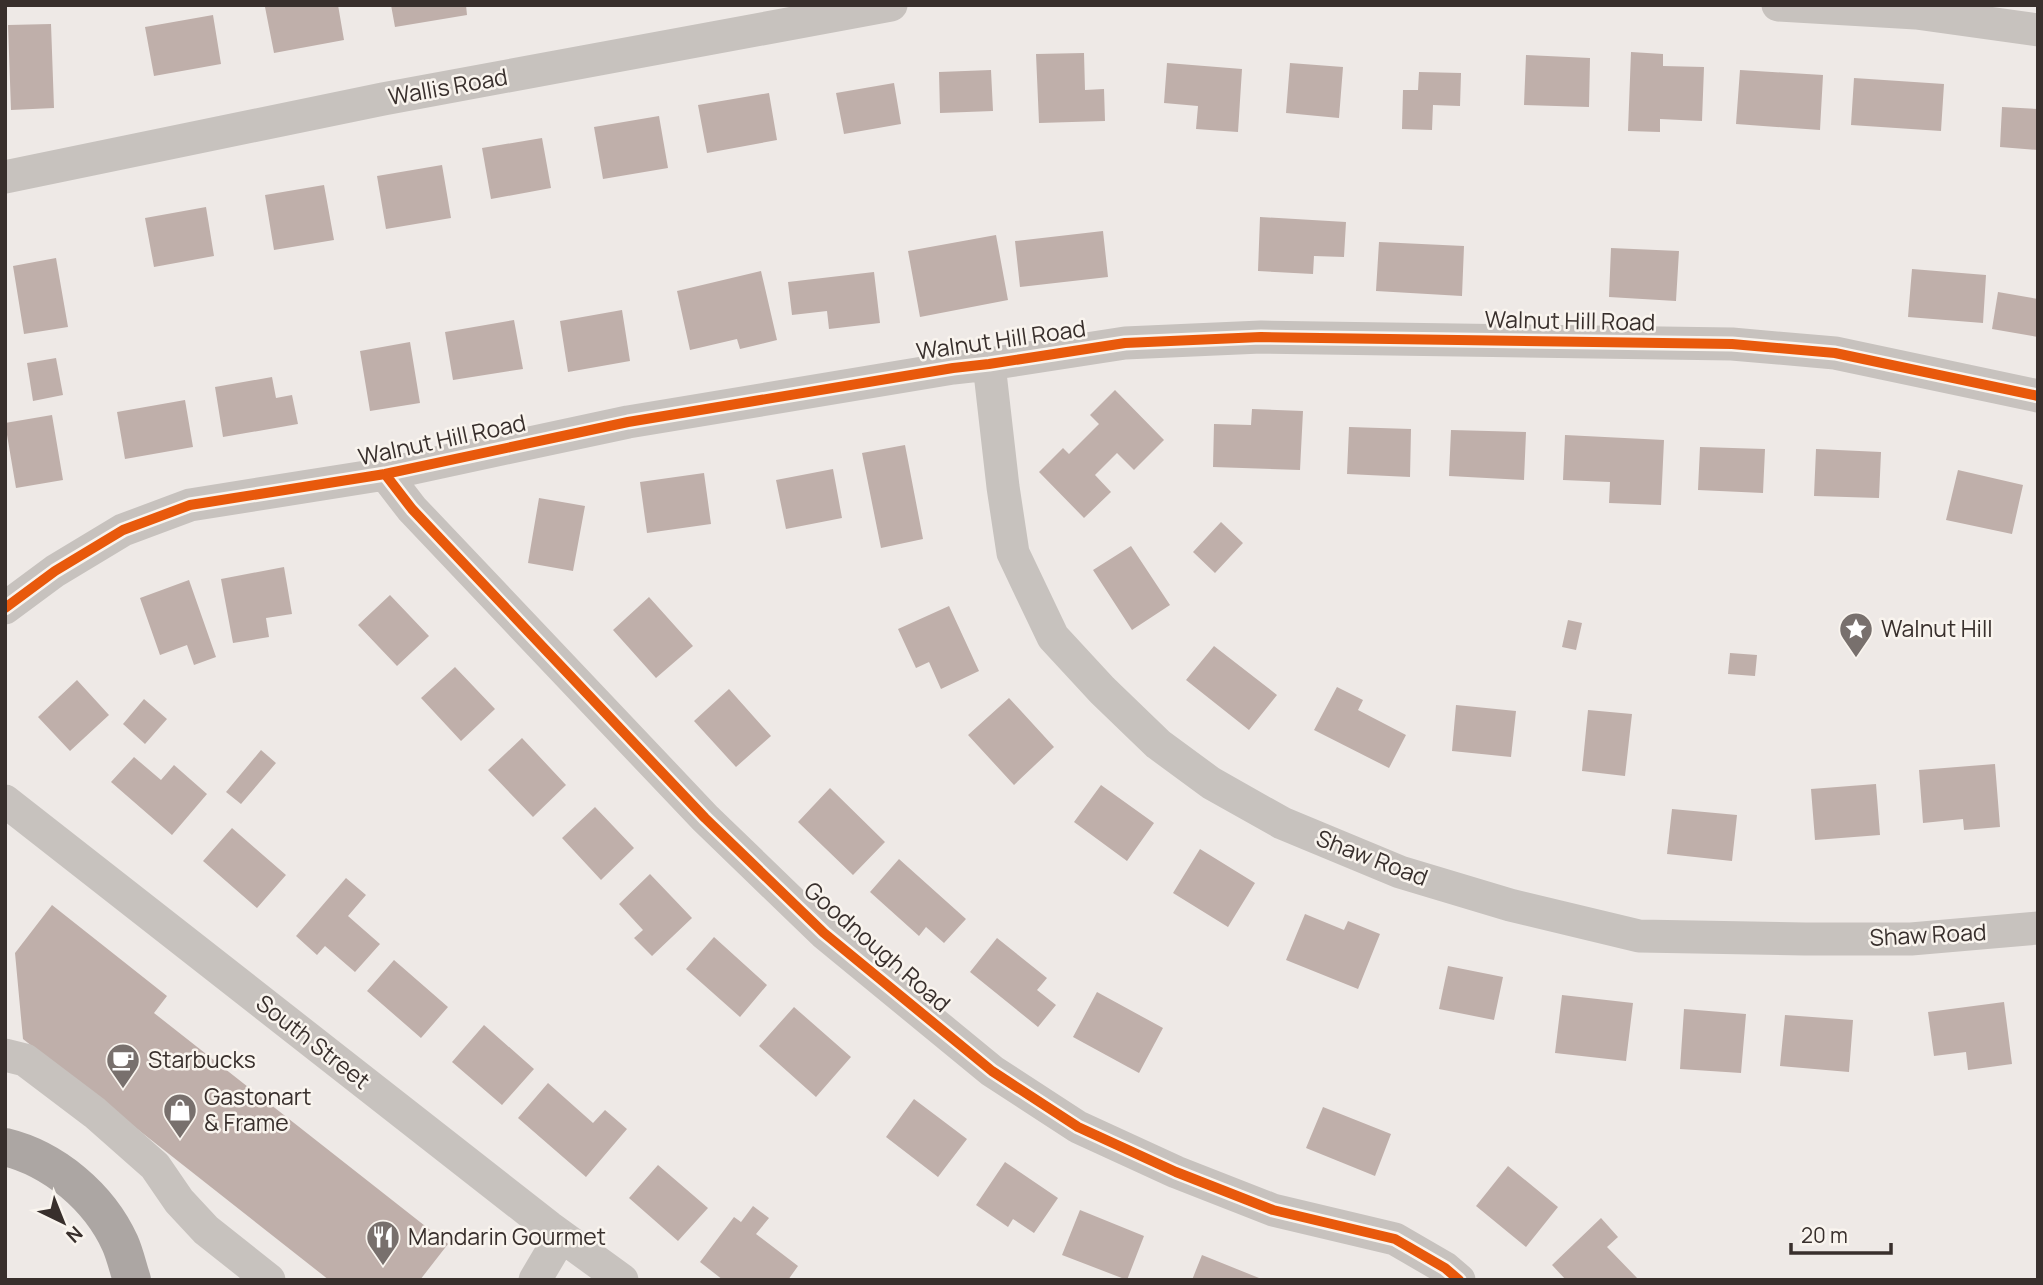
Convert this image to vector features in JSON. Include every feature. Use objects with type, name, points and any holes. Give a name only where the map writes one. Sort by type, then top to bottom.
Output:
[{"type":"main road","points":[[9,1142],[60,1171],[95,1203],[120,1243],[132,1280]]},
{"type":"street","name":"Wallis Road","points":[[5,177],[383,99],[891,5]]},
{"type":"street","points":[[1778,5],[1916,13],[2038,30]]},
{"type":"street","name":"Walnut Hill Road","points":[[5,608],[55,571],[123,530],[190,505],[385,474],[628,422],[953,368],[1125,343],[1261,337],[1732,344],[1835,353],[2038,396]]},
{"type":"street","name":"Shaw Road","points":[[989,364],[1013,553],[1053,637],[1102,690],[1158,744],[1212,783],[1282,823],[1400,872],[1510,905],[1639,936],[1911,939],[2038,928]]},
{"type":"street","name":"Goodnough Road","points":[[385,474],[412,509],[705,818],[824,933],[992,1071],[1078,1127],[1176,1172],[1273,1210],[1395,1239],[1445,1268],[1459,1280]]},
{"type":"street","name":"South Street","points":[[5,801],[561,1236],[622,1280]]},
{"type":"street","points":[[5,1055],[25,1060],[95,1113],[155,1166],[179,1201],[206,1230],[269,1280]]},
{"type":"street","points":[[535,1280],[561,1236]]},
{"type":"building","points":[[338,5],[344,40],[274,53],[265,7]]},
{"type":"building","points":[[391,5],[466,5],[467,15],[395,27]]},
{"type":"building","points":[[213,15],[221,64],[154,76],[145,27]]},
{"type":"building","points":[[51,24],[54,108],[11,110],[8,25]]},
{"type":"building","points":[[1631,52],[1663,54],[1663,66],[1704,67],[1702,121],[1660,119],[1660,132],[1628,131]]},
{"type":"building","points":[[1084,53],[1085,90],[1104,89],[1105,121],[1039,123],[1036,54]]},
{"type":"building","points":[[1526,55],[1590,58],[1589,107],[1524,105]]},
{"type":"building","points":[[1167,63],[1242,69],[1238,132],[1196,129],[1198,106],[1164,103]]},
{"type":"building","points":[[1290,63],[1343,67],[1339,118],[1286,113]]},
{"type":"building","points":[[991,70],[993,111],[940,113],[939,72]]},
{"type":"building","points":[[1740,70],[1823,75],[1820,130],[1736,124]]},
{"type":"building","points":[[1419,72],[1461,73],[1460,106],[1433,105],[1432,130],[1402,129],[1403,90],[1418,90]]},
{"type":"building","points":[[1854,78],[1944,84],[1941,131],[1851,125]]},
{"type":"building","points":[[894,83],[901,124],[844,134],[836,93]]},
{"type":"building","points":[[769,93],[777,140],[707,153],[698,105]]},
{"type":"building","points":[[2002,107],[2038,109],[2038,150],[2000,147]]},
{"type":"building","points":[[659,116],[668,168],[603,179],[594,127]]},
{"type":"building","points":[[542,138],[551,188],[491,199],[482,148]]},
{"type":"building","points":[[442,165],[451,218],[386,229],[377,176]]},
{"type":"building","points":[[324,185],[334,240],[274,250],[265,195]]},
{"type":"building","points":[[206,207],[214,256],[154,267],[145,218]]},
{"type":"building","points":[[1260,217],[1346,222],[1344,257],[1314,256],[1313,274],[1258,271]]},
{"type":"building","points":[[1103,231],[1108,277],[1020,287],[1015,241]]},
{"type":"building","points":[[996,235],[1008,300],[920,317],[908,251]]},
{"type":"building","points":[[1379,242],[1464,246],[1462,296],[1376,291]]},
{"type":"building","points":[[1611,248],[1679,251],[1676,301],[1609,297]]},
{"type":"building","points":[[56,258],[68,327],[24,334],[13,266]]},
{"type":"building","points":[[1912,269],[1986,275],[1983,323],[1908,317]]},
{"type":"building","points":[[761,271],[777,340],[740,349],[737,339],[690,350],[677,291]]},
{"type":"building","points":[[874,272],[880,323],[829,329],[827,311],[792,315],[788,282]]},
{"type":"building","points":[[1998,292],[2038,299],[2038,337],[1992,329]]},
{"type":"building","points":[[622,310],[630,361],[568,372],[560,321]]},
{"type":"building","points":[[514,320],[523,369],[453,380],[445,332]]},
{"type":"building","points":[[410,342],[420,403],[370,411],[360,351]]},
{"type":"building","points":[[56,358],[63,395],[33,401],[27,363]]},
{"type":"building","points":[[272,377],[276,398],[292,395],[298,424],[223,437],[215,387]]},
{"type":"building","points":[[1115,390],[1164,440],[1134,470],[1117,453],[1095,475],[1111,492],[1084,518],[1039,472],[1063,448],[1069,454],[1099,424],[1090,415]]},
{"type":"building","points":[[185,400],[193,447],[125,459],[117,412]]},
{"type":"building","points":[[1252,409],[1303,411],[1300,470],[1213,467],[1214,424],[1251,425]]},
{"type":"building","points":[[52,415],[63,480],[16,488],[5,423]]},
{"type":"building","points":[[1349,427],[1411,429],[1410,477],[1347,474]]},
{"type":"building","points":[[1451,430],[1526,432],[1524,480],[1449,476]]},
{"type":"building","points":[[1565,435],[1664,440],[1661,505],[1609,503],[1610,482],[1563,480]]},
{"type":"building","points":[[905,445],[923,539],[881,548],[862,453]]},
{"type":"building","points":[[1700,447],[1765,449],[1763,493],[1698,490]]},
{"type":"building","points":[[1816,449],[1881,452],[1879,498],[1814,496]]},
{"type":"building","points":[[833,469],[842,518],[786,529],[776,480]]},
{"type":"building","points":[[1958,470],[2023,485],[2012,534],[1946,520]]},
{"type":"building","points":[[704,473],[711,524],[647,533],[640,482]]},
{"type":"building","points":[[539,498],[585,506],[573,571],[528,563]]},
{"type":"building","points":[[1221,522],[1243,543],[1215,573],[1193,552]]},
{"type":"building","points":[[1131,546],[1170,605],[1132,630],[1093,570]]},
{"type":"building","points":[[284,567],[292,614],[266,618],[269,637],[233,643],[221,579]]},
{"type":"building","points":[[189,580],[216,657],[194,665],[187,645],[160,655],[140,598]]},
{"type":"building","points":[[390,595],[429,636],[397,666],[358,625]]},
{"type":"building","points":[[649,597],[693,646],[656,678],[613,630]]},
{"type":"building","points":[[949,606],[979,671],[941,689],[929,662],[916,668],[898,629]]},
{"type":"building","points":[[1568,620],[1582,623],[1576,650],[1562,647]]},
{"type":"building","points":[[1214,646],[1277,695],[1249,730],[1186,680]]},
{"type":"building","points":[[1730,653],[1757,655],[1755,676],[1728,674]]},
{"type":"building","points":[[455,667],[495,709],[461,741],[421,698]]},
{"type":"building","points":[[77,680],[109,715],[70,751],[38,717]]},
{"type":"building","points":[[1337,687],[1363,700],[1358,710],[1406,735],[1389,768],[1314,730]]},
{"type":"building","points":[[729,689],[771,736],[736,767],[694,721]]},
{"type":"building","points":[[1009,698],[1054,747],[1014,785],[968,735]]},
{"type":"building","points":[[144,699],[167,719],[145,744],[123,724]]},
{"type":"building","points":[[1456,705],[1516,711],[1511,757],[1452,751]]},
{"type":"building","points":[[1588,710],[1632,714],[1625,776],[1582,771]]},
{"type":"building","points":[[522,738],[566,785],[533,817],[488,770]]},
{"type":"building","points":[[261,750],[276,763],[241,804],[226,792]]},
{"type":"building","points":[[134,757],[161,780],[174,765],[207,794],[172,835],[111,782]]},
{"type":"building","points":[[1995,764],[2000,827],[1964,830],[1963,819],[1923,823],[1919,770]]},
{"type":"building","points":[[1876,784],[1880,835],[1815,840],[1811,789]]},
{"type":"building","points":[[1101,785],[1154,823],[1127,861],[1074,822]]},
{"type":"building","points":[[830,788],[885,842],[853,875],[798,822]]},
{"type":"building","points":[[595,807],[634,848],[601,880],[562,838]]},
{"type":"building","points":[[1672,809],[1737,815],[1732,861],[1667,854]]},
{"type":"building","points":[[232,828],[286,875],[257,908],[203,861]]},
{"type":"building","points":[[1200,849],[1255,883],[1228,927],[1173,893]]},
{"type":"building","points":[[899,859],[966,919],[944,943],[926,927],[919,936],[870,892]]},
{"type":"building","points":[[650,874],[692,918],[652,956],[634,938],[643,930],[619,904]]},
{"type":"building","points":[[346,878],[366,895],[348,916],[380,944],[355,972],[325,946],[317,955],[296,936]]},
{"type":"building","points":[[52,905],[167,996],[154,1013],[448,1244],[420,1280],[329,1280],[23,1039],[15,953]]},
{"type":"building","points":[[1305,914],[1344,930],[1348,921],[1380,934],[1358,989],[1286,960]]},
{"type":"building","points":[[714,937],[767,985],[740,1017],[686,969]]},
{"type":"building","points":[[997,938],[1047,978],[1037,990],[1056,1005],[1038,1027],[970,972]]},
{"type":"building","points":[[394,960],[448,1007],[421,1038],[367,991]]},
{"type":"building","points":[[1448,966],[1503,977],[1494,1020],[1439,1009]]},
{"type":"building","points":[[1097,992],[1163,1028],[1139,1073],[1073,1037]]},
{"type":"building","points":[[1562,995],[1633,1003],[1626,1061],[1555,1053]]},
{"type":"building","points":[[2004,1002],[2012,1064],[1968,1070],[1966,1052],[1934,1056],[1928,1012]]},
{"type":"building","points":[[794,1007],[851,1057],[816,1097],[759,1046]]},
{"type":"building","points":[[1684,1009],[1746,1014],[1741,1073],[1680,1069]]},
{"type":"building","points":[[1785,1015],[1853,1020],[1849,1072],[1780,1066]]},
{"type":"building","points":[[484,1025],[534,1069],[502,1105],[452,1062]]},
{"type":"building","points":[[548,1083],[593,1123],[605,1110],[627,1129],[586,1177],[518,1118]]},
{"type":"building","points":[[914,1099],[967,1139],[938,1177],[886,1137]]},
{"type":"building","points":[[1323,1107],[1391,1134],[1375,1176],[1306,1148]]},
{"type":"building","points":[[1005,1162],[1058,1198],[1034,1233],[1013,1219],[1008,1227],[976,1205]]},
{"type":"building","points":[[658,1165],[708,1208],[678,1241],[629,1198]]},
{"type":"building","points":[[1508,1166],[1558,1207],[1526,1247],[1476,1206]]},
{"type":"building","points":[[753,1206],[769,1218],[756,1234],[798,1266],[788,1280],[723,1280],[700,1262],[734,1217],[741,1222]]},
{"type":"building","points":[[1080,1210],[1144,1236],[1127,1280],[1062,1255]]},
{"type":"building","points":[[1601,1218],[1618,1237],[1607,1247],[1639,1280],[1566,1280],[1552,1265]]},
{"type":"building","points":[[1202,1255],[1264,1280],[1192,1280]]},
{"type":"cycle path","points":[[5,608],[55,571],[123,530],[190,505],[385,474],[628,422],[953,368],[1125,343],[1261,337],[1732,344],[1835,353],[2038,396]]},
{"type":"cycle path","points":[[385,474],[412,509],[705,818],[824,933],[992,1071],[1078,1127],[1176,1172],[1273,1210],[1395,1239],[1445,1268],[1459,1280]]},
{"type":"place","name":"Walnut Hill","points":[[1856,659]]},
{"type":"place","name":"Starbucks","points":[[123,1090]]},
{"type":"place","name":"Gastonart & Frame","points":[[180,1140]]},
{"type":"place","name":"Mandarin Gourmet","points":[[383,1267]]}]
